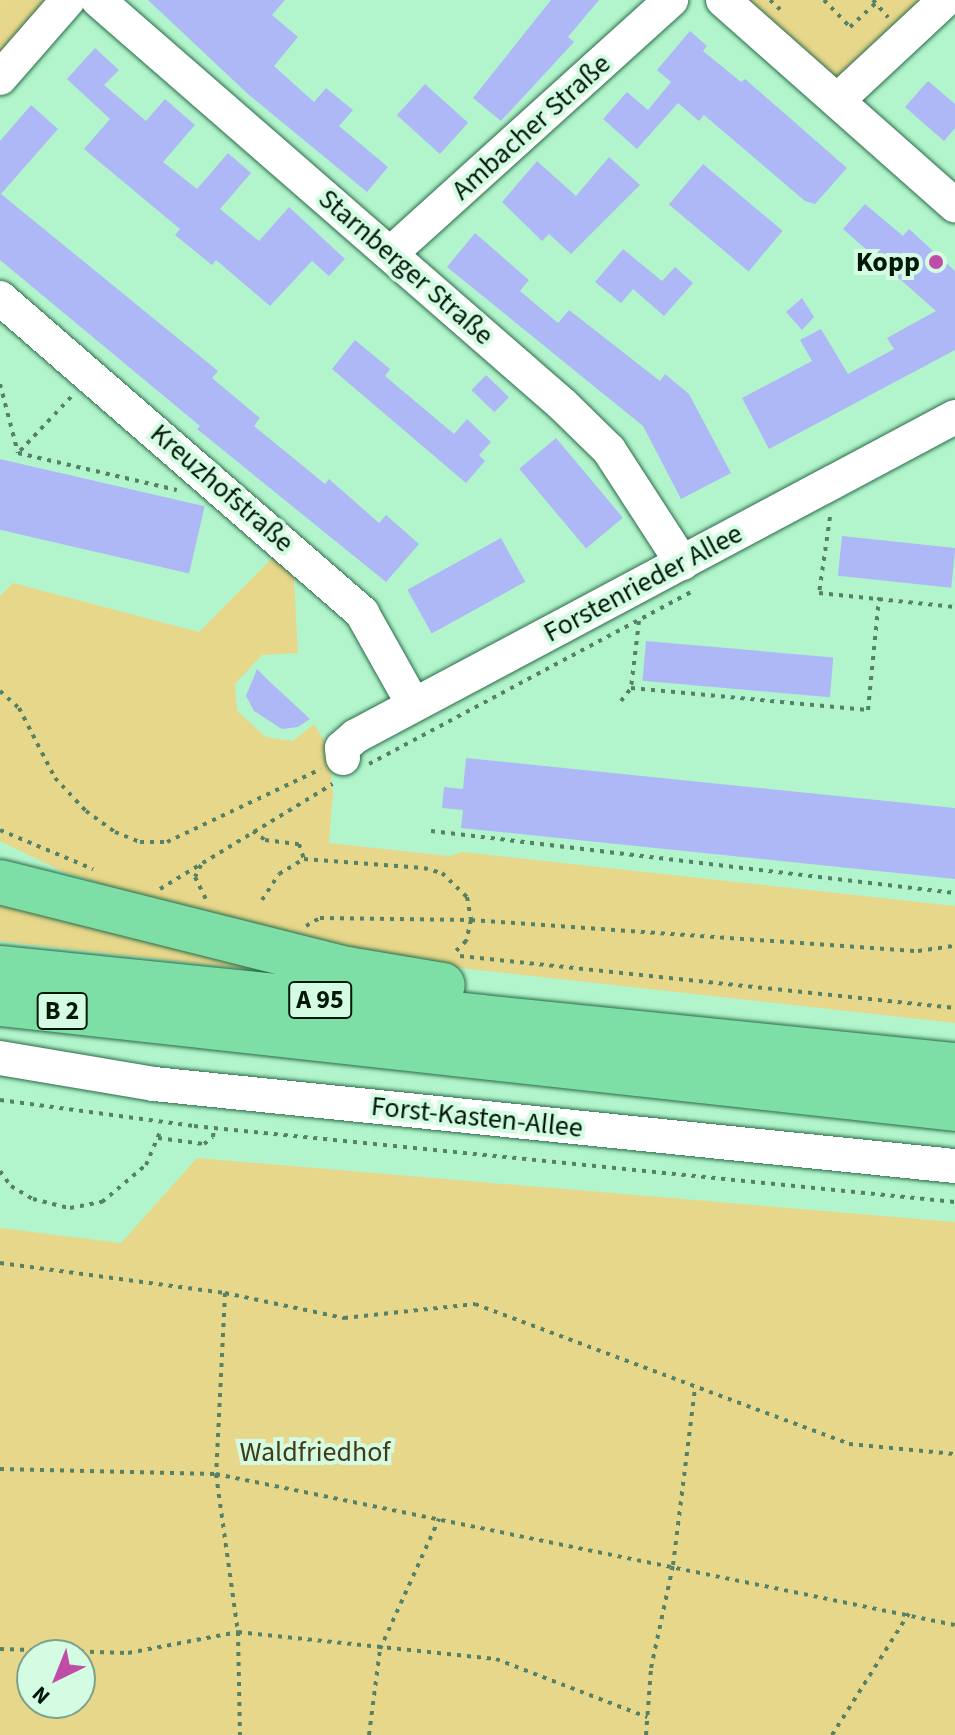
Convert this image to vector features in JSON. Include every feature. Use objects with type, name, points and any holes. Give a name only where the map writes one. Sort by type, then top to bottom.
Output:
[{"type":"highway","points":[[0,868],[53,894]]},
{"type":"highway","points":[[0,882],[347,969],[568,1006],[639,1031]]},
{"type":"highway","name":"A 95","points":[[0,968],[955,1065]]},
{"type":"highway","name":"B 2","points":[[0,1004],[124,1017]]},
{"type":"highway","points":[[0,1032],[124,1017]]},
{"type":"highway","name":"A 95","points":[[124,1017],[955,1109]]},
{"type":"street","points":[[0,78],[68,0]]},
{"type":"street","name":"Starnberger Straße","points":[[98,0],[609,450],[682,563]]},
{"type":"street","name":"Ambacher Straße","points":[[390,254],[671,0]]},
{"type":"street","points":[[723,0],[839,99],[955,205]]},
{"type":"street","points":[[839,99],[945,0]]},
{"type":"street","name":"Kreuzhofstraße","points":[[0,298],[362,613],[413,704]]},
{"type":"street","name":"Forstenrieder Allee","points":[[340,770],[347,741],[955,417]]},
{"type":"street","name":"Forst-Kasten-Allee","points":[[0,1058],[154,1084],[955,1166]]},
{"type":"path","points":[[824,0],[850,27],[879,0]]},
{"type":"path","points":[[18,453],[92,375]]},
{"type":"path","points":[[0,384],[18,453]]},
{"type":"path","points":[[18,453],[181,491]]},
{"type":"path","points":[[830,517],[819,593],[955,607]]},
{"type":"path","points":[[631,688],[868,710],[879,598]]},
{"type":"path","points":[[621,701],[631,688],[639,621]]},
{"type":"path","points":[[0,691],[19,708],[55,778],[86,811],[115,832],[140,842],[167,842],[340,770]]},
{"type":"path","points":[[160,889],[253,831],[340,770]]},
{"type":"path","points":[[0,830],[99,871]]},
{"type":"path","points":[[253,831],[265,840],[299,844],[304,859]]},
{"type":"path","points":[[431,831],[955,893]]},
{"type":"path","points":[[262,900],[279,874],[304,859],[374,861],[442,873],[467,897],[471,920],[466,941],[452,955],[955,1008]]},
{"type":"path","points":[[202,863],[195,877],[208,902]]},
{"type":"path","points":[[304,927],[320,918],[471,920],[918,951],[955,946]]},
{"type":"path","points":[[0,1100],[240,1130],[955,1202]]},
{"type":"path","points":[[158,1138],[204,1144],[213,1137],[214,1127]]},
{"type":"path","points":[[0,1171],[11,1186],[33,1199],[70,1208],[102,1202],[146,1165],[161,1130]]},
{"type":"path","points":[[0,1263],[225,1293],[344,1318],[475,1304],[849,1444],[955,1454]]},
{"type":"path","points":[[225,1293],[216,1474],[238,1632],[240,1735]]},
{"type":"path","points":[[646,1735],[673,1565],[695,1388]]},
{"type":"path","points":[[0,1469],[216,1474],[909,1613],[955,1625]]},
{"type":"path","points":[[369,1735],[380,1649],[439,1519]]},
{"type":"path","points":[[832,1735],[909,1613]]},
{"type":"path","points":[[0,1649],[128,1653],[238,1632],[496,1659],[647,1717]]},
{"type":"green space","points":[[50,0],[0,58],[0,1]]},
{"type":"green space","points":[[744,0],[931,0],[838,87]]},
{"type":"green space","points":[[280,550],[293,561],[298,653],[262,655],[235,684],[237,711],[266,737],[293,741],[314,724],[328,747],[333,793],[329,843],[449,856],[463,852],[955,906],[955,1023],[415,963],[163,904],[64,872],[0,841],[0,596],[13,583],[199,632]]},
{"type":"green space","points":[[0,896],[250,962],[248,969],[0,941]]},
{"type":"green space","name":"Waldfriedhof","points":[[197,1158],[955,1222],[955,1735],[0,1735],[0,1228],[121,1243]]},
{"type":"building","points":[[148,0],[285,0],[272,15],[298,37],[274,66],[314,102],[326,88],[353,110],[339,126],[388,167],[367,192],[249,95]]},
{"type":"building","points":[[551,0],[599,0],[568,37],[574,42],[501,121],[473,98]]},
{"type":"building","points":[[690,31],[707,46],[703,51],[741,82],[745,79],[847,168],[815,204],[805,201],[704,115],[699,121],[678,103],[637,149],[603,119],[627,92],[648,110],[671,82],[657,70]]},
{"type":"building","points":[[95,48],[119,70],[104,85],[146,121],[165,99],[195,125],[163,162],[197,189],[228,153],[251,173],[220,209],[259,241],[289,207],[345,259],[329,276],[312,261],[270,306],[216,260],[212,265],[175,235],[180,229],[84,149],[110,119],[67,79]]},
{"type":"building","points":[[928,81],[955,104],[955,128],[944,141],[905,107]]},
{"type":"building","points":[[425,84],[468,123],[440,154],[397,115]]},
{"type":"building","points":[[31,105],[58,129],[1,194],[218,371],[212,378],[260,418],[254,426],[325,484],[329,479],[379,523],[386,515],[419,544],[386,582],[197,429],[200,426],[0,260],[0,141]]},
{"type":"building","points":[[609,157],[640,185],[571,254],[549,234],[542,241],[502,202],[537,161],[576,196]]},
{"type":"building","points":[[703,164],[783,231],[749,271],[669,205]]},
{"type":"building","points":[[865,204],[903,236],[909,229],[955,271],[955,350],[769,449],[742,398],[812,361],[800,340],[821,329],[848,374],[894,349],[887,338],[936,311],[843,229]]},
{"type":"building","points":[[475,233],[529,280],[520,291],[558,323],[569,310],[660,381],[665,374],[689,394],[731,473],[681,499],[643,426],[447,267]]},
{"type":"building","points":[[623,249],[662,281],[675,267],[693,283],[664,316],[633,289],[621,303],[595,282]]},
{"type":"building","points":[[802,298],[814,317],[802,330],[786,312]]},
{"type":"building","points":[[355,340],[390,369],[385,376],[454,434],[467,419],[491,442],[479,455],[485,461],[466,483],[332,369]]},
{"type":"building","points":[[486,375],[509,397],[494,412],[471,390]]},
{"type":"building","points":[[556,438],[623,518],[586,549],[519,469]]},
{"type":"building","points":[[0,459],[205,506],[189,573],[0,530]]},
{"type":"building","points":[[842,536],[955,548],[951,588],[838,576]]},
{"type":"building","points":[[501,538],[525,582],[432,634],[407,590]]},
{"type":"building","points":[[646,641],[833,657],[830,697],[643,681]]},
{"type":"building","points":[[257,669],[310,719],[298,727],[282,729],[254,711],[246,696]]},
{"type":"building","points":[[466,758],[955,808],[955,879],[461,828],[463,810],[442,808],[444,787],[463,789]]},
{"type":"place","name":"Kopp","points":[[936,262]]}]
